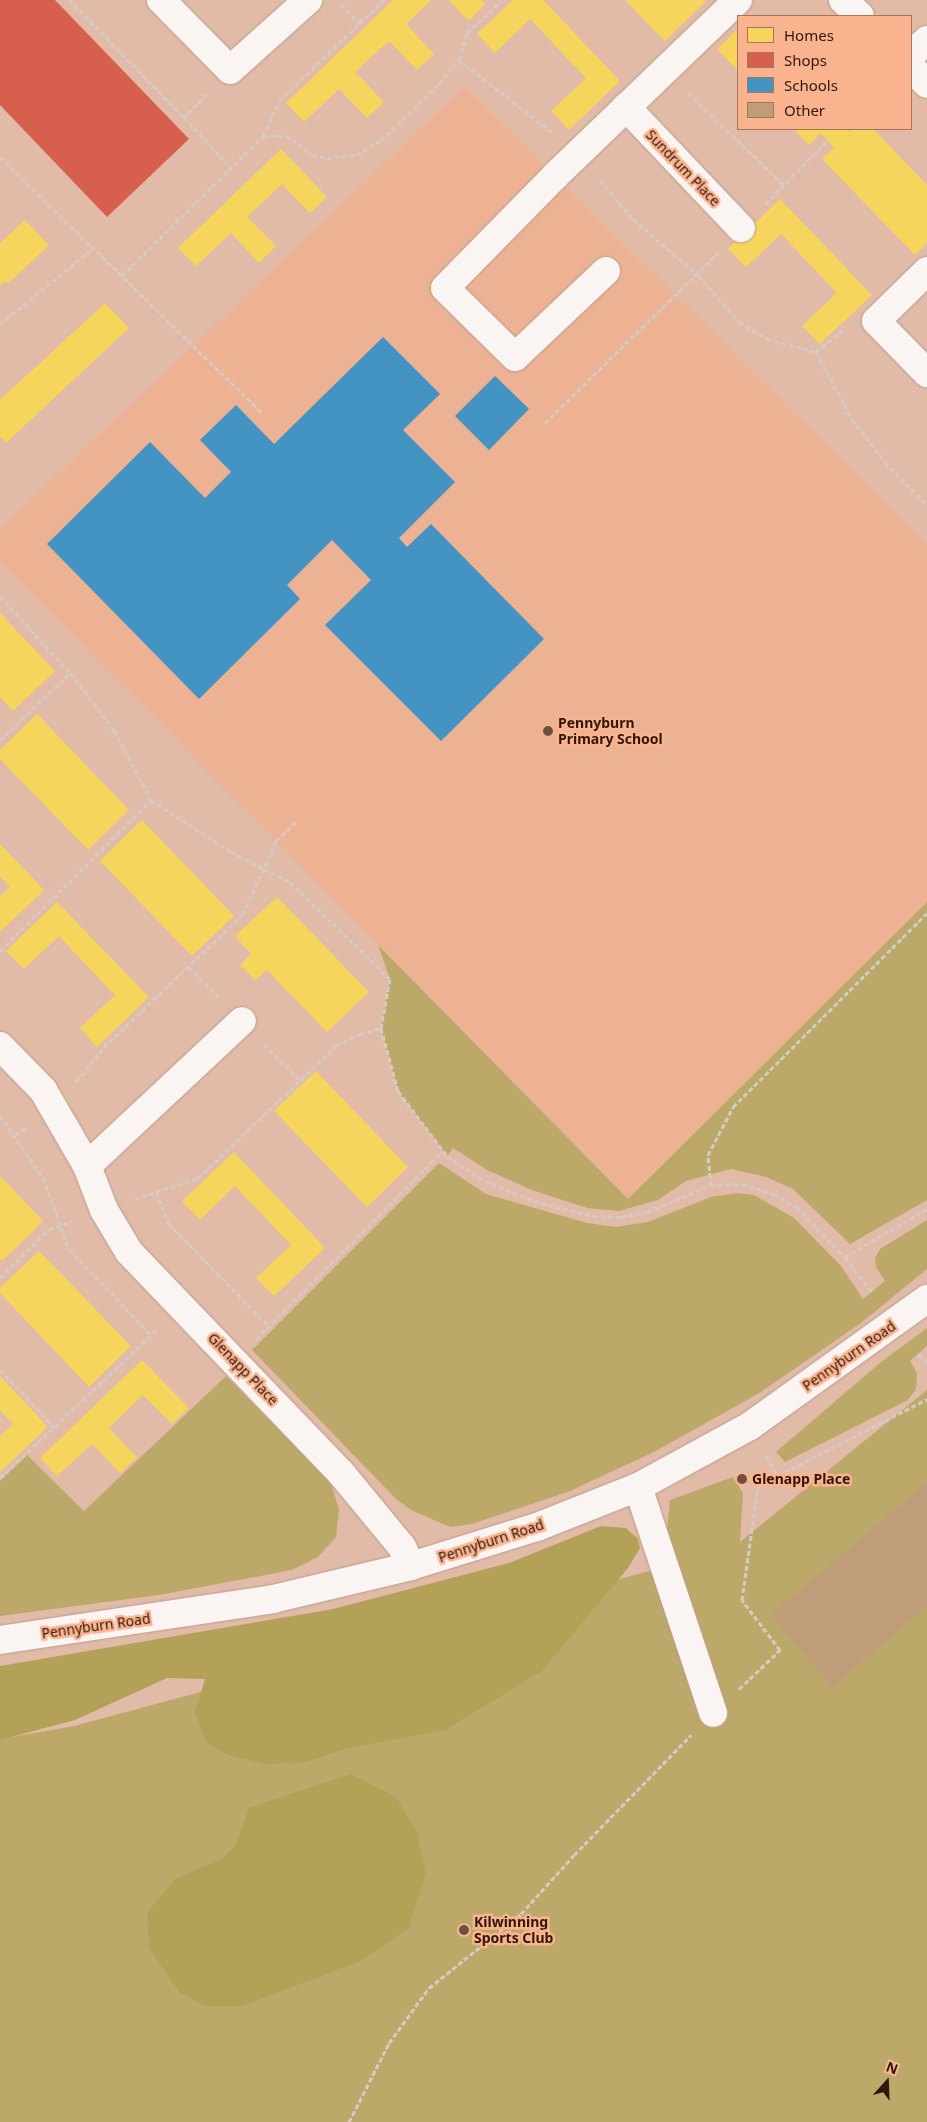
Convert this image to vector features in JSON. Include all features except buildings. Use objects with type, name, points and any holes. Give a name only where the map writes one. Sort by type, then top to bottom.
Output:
[{"type":"street","points":[[161,0],[230,70],[308,0]]},
{"type":"street","points":[[606,271],[515,357],[445,288],[555,176],[738,0]]},
{"type":"street","points":[[843,0],[859,15]]},
{"type":"street","points":[[912,54],[927,40]]},
{"type":"street","points":[[912,68],[927,84]]},
{"type":"street","name":"Sundrum Place","points":[[626,107],[741,228]]},
{"type":"street","points":[[927,271],[876,320],[927,374]]},
{"type":"street","points":[[87,1166],[242,1021]]},
{"type":"street","name":"Glenapp Place","points":[[0,1046],[43,1090],[87,1166],[104,1210],[129,1252],[341,1473],[402,1547],[411,1566]]},
{"type":"street","name":"Pennyburn Road","points":[[0,1640],[273,1599],[411,1566],[536,1527],[638,1487],[750,1426],[927,1298]]},
{"type":"street","points":[[638,1487],[713,1713]]},
{"type":"path","points":[[69,0],[184,117],[230,168]]},
{"type":"path","points":[[338,0],[360,24]]},
{"type":"path","points":[[122,276],[263,136],[278,101],[384,0]]},
{"type":"path","points":[[459,60],[467,33],[502,0]]},
{"type":"path","points":[[184,117],[230,70]]},
{"type":"path","points":[[664,70],[784,184]]},
{"type":"path","points":[[0,157],[91,250],[122,276],[262,414]]},
{"type":"path","points":[[0,324],[91,250]]},
{"type":"path","points":[[545,423],[698,275]]},
{"type":"path","points":[[816,352],[858,426],[885,462],[927,504]]},
{"type":"path","points":[[0,596],[70,673],[114,730],[151,800],[231,852],[290,882],[390,978],[381,1028],[398,1091],[443,1151],[485,1181],[534,1201],[593,1216],[621,1217],[647,1212],[711,1186],[742,1184],[774,1194],[796,1207],[845,1256],[872,1292]]},
{"type":"path","points":[[0,740],[70,673]]},
{"type":"path","points":[[0,951],[151,800]]},
{"type":"path","points":[[16,1135],[53,1108],[104,1047],[243,914],[276,841],[297,820]]},
{"type":"path","points":[[711,1186],[708,1155],[733,1107],[927,913]]},
{"type":"path","points":[[104,1210],[198,1178],[336,1046],[360,1034],[381,1028]]},
{"type":"path","points":[[0,1115],[16,1135],[42,1178],[62,1224],[69,1248],[80,1263],[152,1336]]},
{"type":"path","points":[[234,1360],[443,1151]]},
{"type":"path","points":[[156,1192],[169,1224],[269,1326]]},
{"type":"path","points":[[845,1256],[927,1209]]},
{"type":"path","points":[[0,1278],[49,1230],[78,1220]]},
{"type":"path","points":[[0,1478],[182,1307]]},
{"type":"path","points":[[918,1354],[927,1363]]},
{"type":"path","points":[[0,1370],[54,1428]]},
{"type":"path","points":[[348,2122],[389,2043],[429,1988],[521,1914],[574,1855],[713,1713],[780,1650],[742,1600],[758,1486],[927,1399]]},
{"type":"shaded area","name":"Pennyburn Primary School","points":[[465,87],[927,544],[927,902],[628,1199],[0,561],[0,529]]},
{"type":"shaded area","points":[[927,902],[927,1200],[850,1244],[793,1189],[766,1177],[731,1169],[686,1181],[658,1200],[619,1211],[587,1208],[532,1190],[487,1170],[453,1148],[447,1156],[398,1091],[381,1028],[390,979],[378,945],[628,1199]]},
{"type":"shaded area","points":[[439,1163],[486,1194],[587,1223],[616,1227],[648,1222],[711,1197],[737,1193],[754,1195],[794,1218],[841,1266],[863,1299],[885,1281],[876,1267],[875,1258],[880,1249],[927,1220],[927,1269],[861,1323],[761,1392],[656,1451],[570,1491],[472,1524],[450,1527],[411,1510],[396,1499],[252,1350]]},
{"type":"shaded area","points":[[927,1328],[927,1346],[910,1361],[917,1373],[916,1389],[908,1400],[785,1462],[776,1452],[881,1362]]},
{"type":"shaded area","points":[[226,1376],[331,1483],[339,1510],[336,1537],[318,1557],[292,1570],[159,1595],[0,1616],[0,1481],[27,1455],[84,1511]]},
{"type":"shaded area","name":"Kilwinning Sports Club","points":[[927,1390],[927,2122],[0,2122],[0,1739],[74,1726],[675,1564],[667,1530],[670,1500],[733,1477],[743,1493],[740,1542]]},
{"type":"shaded area","points":[[601,1526],[626,1528],[638,1539],[640,1548],[628,1568],[542,1671],[445,1730],[345,1749],[303,1763],[265,1764],[228,1755],[206,1742],[195,1712],[205,1679],[167,1678],[75,1720],[0,1740],[0,1666],[333,1609],[509,1563]]},
{"type":"shaded area","points":[[351,1774],[396,1797],[417,1832],[426,1873],[408,1929],[359,1962],[242,2006],[204,2006],[179,1992],[149,1948],[147,1913],[175,1879],[223,1858],[235,1846],[249,1808]]},
{"type":"place","name":"Pennyburn Primary School","points":[[548,731]]},
{"type":"place","name":"Glenapp Place","points":[[742,1479]]},
{"type":"place","name":"Kilwinning Sports Club","points":[[464,1930]]}]
